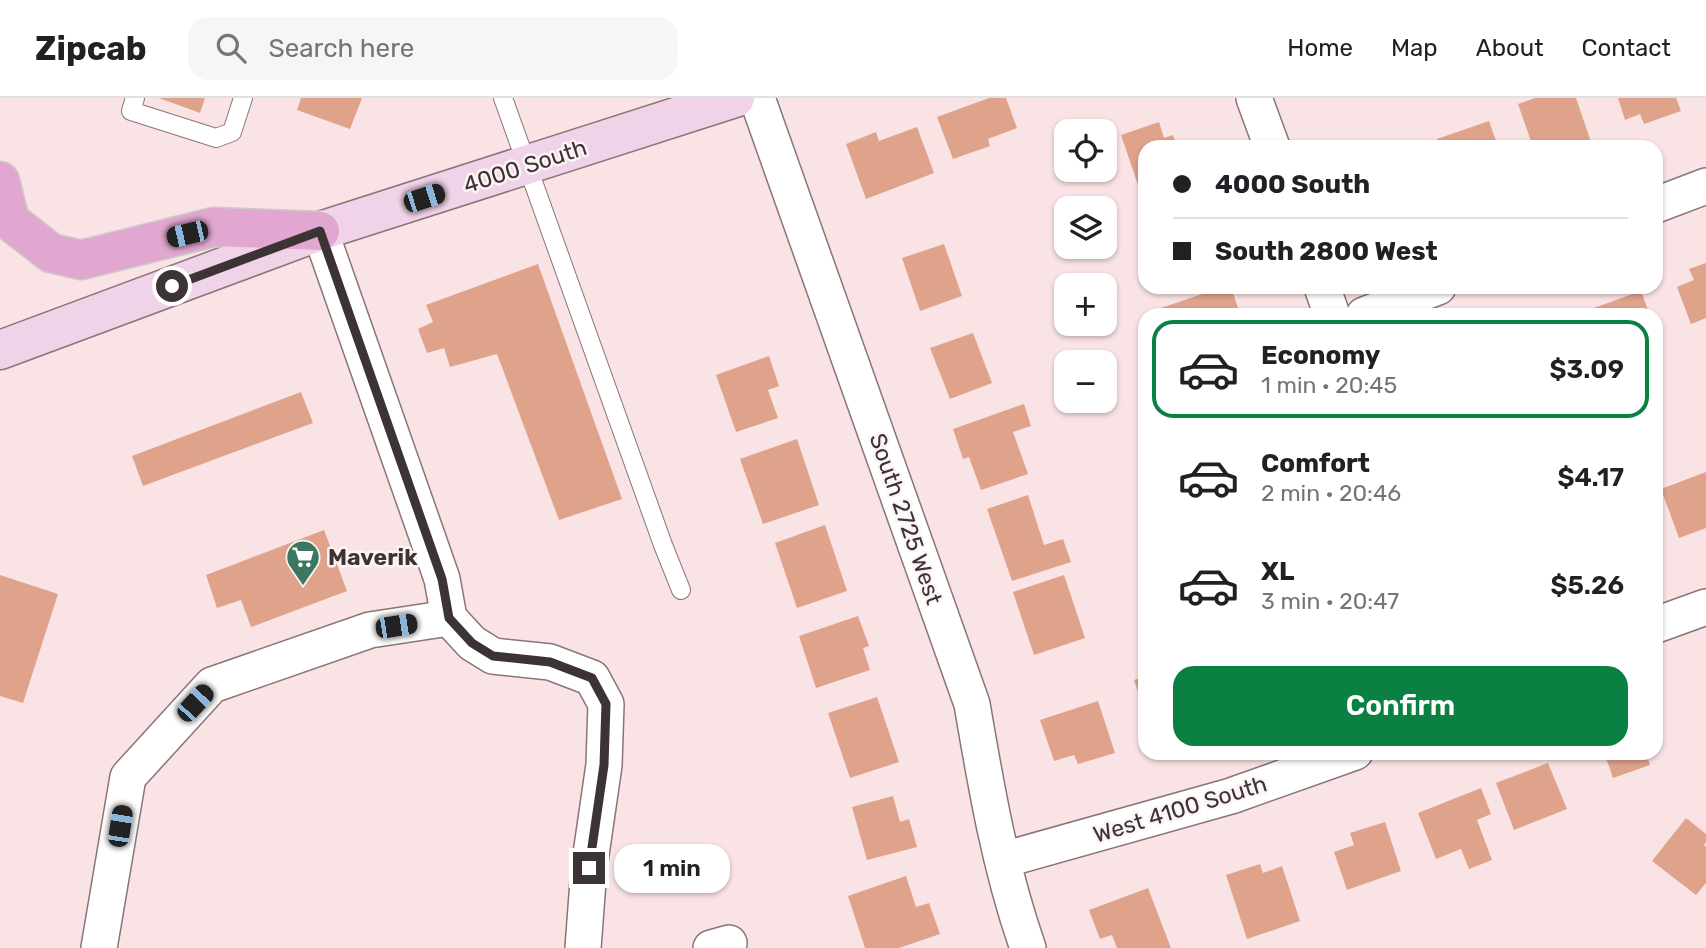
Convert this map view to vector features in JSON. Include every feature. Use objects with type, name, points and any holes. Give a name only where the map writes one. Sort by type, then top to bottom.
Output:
[{"type":"main road","points":[[0,181],[10,221],[51,253],[81,260],[214,228],[320,231]]},
{"type":"street","name":"4000 South","points":[[0,350],[320,231],[735,98]]},
{"type":"street","name":"South 2725 West","points":[[757,98],[972,704],[990,808],[1028,948]]},
{"type":"street","points":[[1254,98],[1269,140]]},
{"type":"street","points":[[1663,202],[1706,186]]},
{"type":"street","points":[[320,231],[442,579],[449,618],[472,643],[493,656],[550,662],[592,678],[606,704],[604,765],[589,868],[583,948]]},
{"type":"street","points":[[1382,308],[1420,294]]},
{"type":"street","points":[[1663,622],[1706,607]]},
{"type":"street","points":[[99,948],[128,777],[212,685],[370,630],[449,618]]},
{"type":"street","name":"West 4100 South","points":[[1003,860],[1231,796],[1332,760]]},
{"type":"lane","points":[[135,98],[131,111],[216,138],[232,132],[243,98]]},
{"type":"lane","points":[[503,98],[681,590]]},
{"type":"building","points":[[159,98],[205,98],[200,113]]},
{"type":"building","points":[[301,98],[362,98],[350,129],[297,110]]},
{"type":"building","points":[[989,98],[1006,98],[1017,128],[988,139],[990,146],[953,159],[937,117]]},
{"type":"building","points":[[1535,98],[1576,98],[1590,140],[1531,140],[1518,104]]},
{"type":"building","points":[[1618,98],[1676,98],[1681,111],[1644,124],[1640,114],[1625,120]]},
{"type":"building","points":[[1489,121],[1496,140],[1437,140]]},
{"type":"building","points":[[1159,122],[1164,138],[1173,135],[1175,140],[1138,140],[1138,185],[1121,135]]},
{"type":"building","points":[[917,127],[934,173],[866,199],[846,144],[876,132],[879,141]]},
{"type":"building","points":[[944,244],[962,296],[920,311],[902,258]]},
{"type":"building","points":[[1706,263],[1706,318],[1691,324],[1677,287],[1694,280],[1689,269]]},
{"type":"building","points":[[538,264],[622,499],[559,520],[497,354],[450,367],[444,348],[427,353],[418,329],[433,322],[426,305]]},
{"type":"building","points":[[1202,294],[1233,294],[1238,308],[1161,308]]},
{"type":"building","points":[[1633,294],[1642,294],[1647,308],[1594,308]]},
{"type":"building","points":[[973,333],[992,383],[950,399],[930,348]]},
{"type":"building","points":[[769,356],[779,386],[768,390],[778,418],[736,432],[716,375]]},
{"type":"building","points":[[301,392],[313,423],[143,486],[132,456]]},
{"type":"building","points":[[1024,404],[1031,426],[1013,432],[1028,474],[981,490],[969,457],[963,459],[953,429]]},
{"type":"building","points":[[797,439],[819,505],[763,524],[740,459]]},
{"type":"building","points":[[1706,472],[1706,528],[1679,538],[1663,488]]},
{"type":"building","points":[[1028,495],[1044,545],[1063,539],[1071,562],[1012,581],[987,509]]},
{"type":"building","points":[[825,525],[847,591],[797,608],[775,543]]},
{"type":"building","points":[[324,530],[347,591],[251,627],[241,600],[217,608],[206,575]]},
{"type":"building","points":[[0,575],[58,594],[23,703],[0,696]]},
{"type":"building","points":[[1064,575],[1085,638],[1034,655],[1013,592]]},
{"type":"building","points":[[858,616],[869,646],[863,648],[870,670],[816,688],[799,636]]},
{"type":"building","points":[[877,697],[899,762],[850,778],[828,713]]},
{"type":"building","points":[[1098,701],[1115,753],[1078,764],[1074,755],[1054,761],[1040,720]]},
{"type":"building","points":[[1607,760],[1648,760],[1650,765],[1613,778]]},
{"type":"building","points":[[1548,763],[1567,809],[1514,830],[1496,783]]},
{"type":"building","points":[[1481,788],[1491,814],[1477,820],[1492,860],[1469,869],[1461,849],[1436,859],[1418,813]]},
{"type":"building","points":[[893,796],[900,822],[909,819],[917,847],[867,860],[852,807]]},
{"type":"building","points":[[1686,818],[1706,834],[1706,883],[1696,895],[1652,861]]},
{"type":"building","points":[[1385,822],[1401,871],[1347,890],[1334,852],[1354,845],[1350,833]]},
{"type":"building","points":[[1260,864],[1263,873],[1282,866],[1300,921],[1247,939],[1226,875]]},
{"type":"building","points":[[906,876],[916,907],[929,903],[940,934],[899,948],[865,948],[848,896]]},
{"type":"building","points":[[1148,888],[1171,948],[1117,948],[1112,935],[1100,939],[1089,910]]},
{"type":"place","name":"Maverik","points":[[303,587]]},
{"type":"route","points":[[172,286],[320,231],[442,579],[449,618],[472,643],[493,656],[550,662],[592,678],[606,704],[604,765],[589,868]]}]
